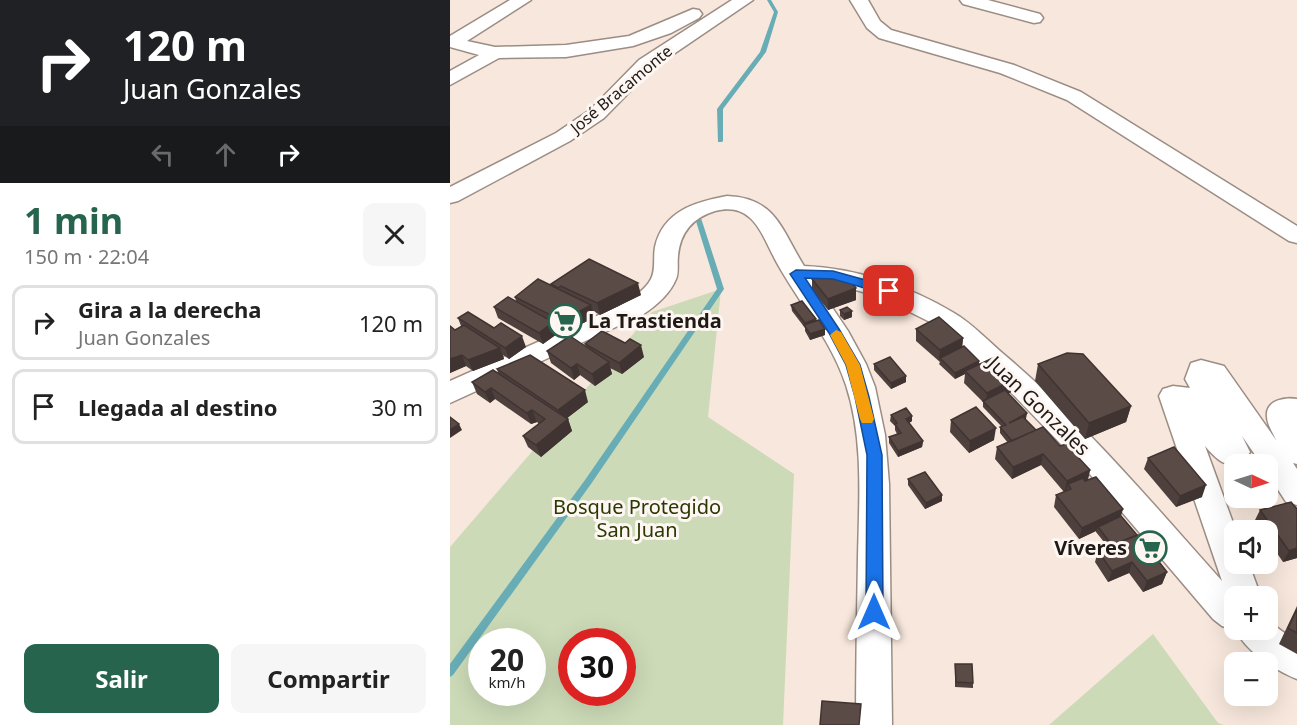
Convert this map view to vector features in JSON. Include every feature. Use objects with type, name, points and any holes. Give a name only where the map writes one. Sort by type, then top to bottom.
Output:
[{"type":"street","points":[[451,42],[522,0]]},
{"type":"street","name":"José Bracamonte","points":[[450,196],[563,137],[597,114],[646,64],[744,0]]},
{"type":"street","points":[[859,0],[873,24],[885,34],[1007,69],[1074,96],[1297,236]]},
{"type":"street","points":[[979,1],[1034,18]]},
{"type":"street","points":[[451,42],[495,53],[566,51],[633,41],[665,29],[697,12],[712,10],[726,13]]},
{"type":"street","points":[[450,79],[495,53]]},
{"type":"street","points":[[450,393],[628,312],[652,295],[665,277],[667,241],[674,225],[689,213],[729,202],[745,203],[759,211],[796,274],[835,332],[853,365],[875,455],[874,725]]},
{"type":"street","name":"Juan Gonzales","points":[[796,274],[833,275],[889,291],[947,320],[1015,379],[1090,456],[1224,607]]},
{"type":"street","points":[[1240,586],[1173,396],[1180,396],[1227,452],[1233,454],[1234,448],[1199,379],[1201,370],[1214,373],[1297,493]]},
{"type":"street","points":[[1297,412],[1295,409],[1287,408],[1281,412],[1281,419],[1297,453]]},
{"type":"street","name":"Juan Gonzales","points":[[1267,640],[1297,663]]},
{"type":"green space","name":"Bosque Protegido San Juan","points":[[721,289],[708,417],[794,474],[783,725],[450,725],[450,547],[652,312]]},
{"type":"green space","points":[[1153,634],[1218,723],[1224,725],[1049,725]]},
{"type":"building","points":[[589,259],[638,283],[597,303],[561,286],[558,288],[551,284]]},
{"type":"building","points":[[817,274],[848,278],[856,288],[828,299],[812,279]]},
{"type":"building","points":[[538,279],[591,305],[562,321],[515,297]]},
{"type":"building","points":[[508,297],[553,322],[539,333],[494,307]]},
{"type":"building","points":[[802,301],[816,319],[805,323],[791,305]]},
{"type":"building","points":[[847,307],[852,311],[844,314],[840,310]]},
{"type":"building","points":[[468,312],[494,328],[501,323],[522,336],[505,348],[458,318]]},
{"type":"building","points":[[939,317],[963,338],[940,350],[916,329]]},
{"type":"building","points":[[819,320],[825,329],[810,334],[804,325]]},
{"type":"building","points":[[464,325],[500,348],[468,360],[462,355],[450,359],[450,326],[455,330]]},
{"type":"building","points":[[602,331],[625,343],[630,339],[641,345],[619,363],[585,344]]},
{"type":"building","points":[[570,336],[609,362],[592,374],[577,364],[571,368],[547,351]]},
{"type":"building","points":[[964,346],[979,361],[955,373],[940,358]]},
{"type":"building","points":[[1067,353],[1083,354],[1131,406],[1089,423],[1038,364]]},
{"type":"building","points":[[530,355],[585,390],[558,410],[497,369]]},
{"type":"building","points":[[890,357],[906,376],[891,383],[874,364]]},
{"type":"building","points":[[993,358],[1015,379],[987,393],[965,371]]},
{"type":"building","points":[[493,370],[568,419],[536,445],[523,436],[545,419],[532,410],[527,413],[491,388],[485,392],[472,382]]},
{"type":"building","points":[[1005,390],[1027,413],[1009,423],[1023,417],[1036,430],[1012,441],[1000,427],[1006,425],[983,401]]},
{"type":"building","points":[[976,407],[996,428],[970,441],[951,420]]},
{"type":"building","points":[[906,408],[912,416],[906,419],[923,441],[898,451],[889,437],[901,433],[891,415]]},
{"type":"building","points":[[450,417],[459,424],[450,430]]},
{"type":"building","points":[[1043,427],[1060,446],[1066,444],[1090,470],[1067,481],[1043,454],[1013,467],[997,447]]},
{"type":"building","points":[[1174,447],[1206,485],[1180,496],[1148,458]]},
{"type":"building","points":[[925,472],[942,495],[926,503],[908,479]]},
{"type":"building","points":[[1096,477],[1123,509],[1082,528],[1056,495],[1071,489],[1068,484],[1083,478],[1085,481]]},
{"type":"building","points":[[1291,502],[1297,509],[1297,548],[1289,551],[1278,535],[1278,520],[1267,520],[1260,510],[1278,508],[1278,505]]},
{"type":"building","points":[[1121,516],[1137,535],[1112,545],[1098,527]]},
{"type":"building","points":[[1138,535],[1167,572],[1147,581],[1132,562],[1112,571],[1098,551]]},
{"type":"building","points":[[1297,609],[1297,633],[1288,628]]},
{"type":"building","points":[[955,664],[972,664],[973,683],[956,682]]},
{"type":"building","points":[[822,701],[861,704],[859,725],[820,725]]},
{"type":"waterway","points":[[720,141],[720,109],[763,52],[776,12],[769,0]]},
{"type":"waterway","points":[[450,672],[588,482],[721,289],[698,218]]},
{"type":"slow traffic","points":[[836,335],[853,365],[867,419]]},
{"type":"place","name":"La Trastienda","points":[[565,321]]},
{"type":"place","name":"Víveres","points":[[1150,548]]},
{"type":"route","points":[[874,612],[875,455],[862,397],[853,365],[835,332],[796,274],[833,275],[889,291]]}]
